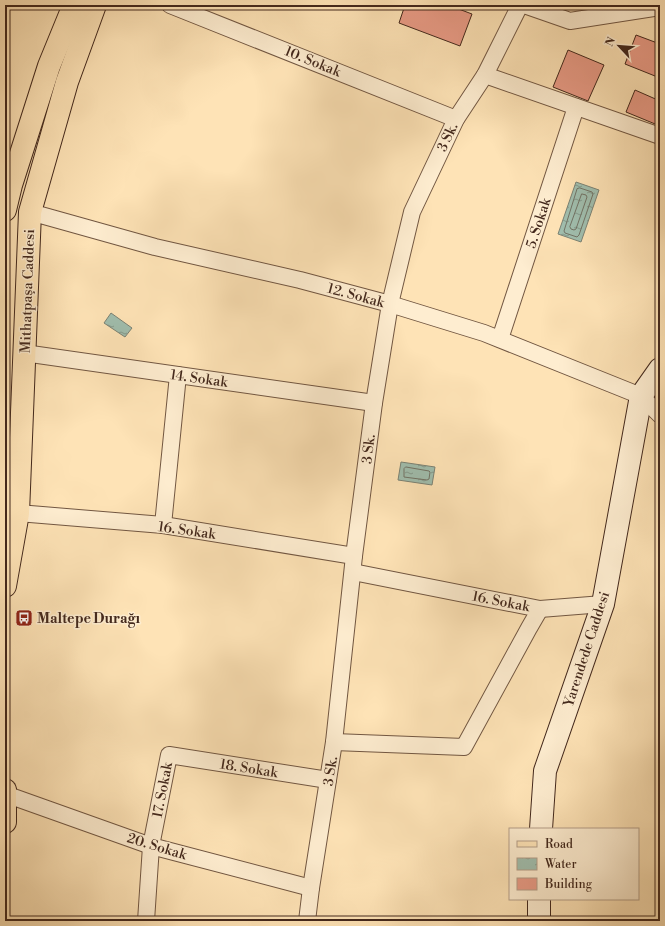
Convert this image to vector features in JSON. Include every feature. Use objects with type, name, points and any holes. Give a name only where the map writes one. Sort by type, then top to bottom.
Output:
[{"type":"main road","points":[[5,210],[11,185],[49,66],[74,5]]},
{"type":"main road","name":"Mithatpaşa Caddesi","points":[[5,586],[18,513],[30,212],[67,82],[95,5]]},
{"type":"main road","points":[[49,66],[67,82]]},
{"type":"main road","points":[[11,185],[30,212]]},
{"type":"main road","points":[[641,396],[660,369]]},
{"type":"main road","name":"Yarendede Caddesi","points":[[541,828],[545,771],[603,604],[641,396]]},
{"type":"main road","points":[[5,790],[5,822]]},
{"type":"main road","points":[[539,900],[539,921]]},
{"type":"street","name":"10. Sokak","points":[[170,5],[203,11],[456,119]]},
{"type":"street","name":"3 Sk.","points":[[307,921],[334,742],[374,403],[390,304],[412,212],[456,119],[485,75],[520,5]]},
{"type":"street","points":[[524,5],[570,21],[660,7]]},
{"type":"street","points":[[485,75],[660,136]]},
{"type":"street","name":"5. Sokak","points":[[500,339],[576,107]]},
{"type":"street","name":"12. Sokak","points":[[30,212],[155,248],[300,280],[390,304],[484,333],[641,396]]},
{"type":"street","name":"14. Sokak","points":[[24,353],[374,403]]},
{"type":"street","points":[[163,525],[178,375]]},
{"type":"street","points":[[641,396],[660,415]]},
{"type":"street","name":"16. Sokak","points":[[18,513],[163,525],[354,564],[540,609],[603,604]]},
{"type":"street","points":[[334,742],[464,747],[540,609]]},
{"type":"street","name":"18. Sokak","points":[[169,755],[328,780]]},
{"type":"street","name":"17. Sokak","points":[[146,921],[151,846],[169,755]]},
{"type":"street","name":"20. Sokak","points":[[5,794],[151,846],[311,888]]},
{"type":"water","points":[[576,182],[599,190],[581,242],[558,234]]},
{"type":"water","points":[[111,313],[132,328],[125,337],[104,323]]},
{"type":"water","points":[[401,462],[435,467],[432,485],[398,480]]},
{"type":"building","points":[[405,5],[448,5],[472,14],[460,46],[399,23]]},
{"type":"building","points":[[636,35],[660,44],[660,78],[625,64]]},
{"type":"building","points":[[568,50],[604,65],[588,101],[553,87]]},
{"type":"building","points":[[635,90],[660,101],[660,126],[626,112]]},
{"type":"place","name":"Maltepe Durağı","points":[[24,618]]}]
